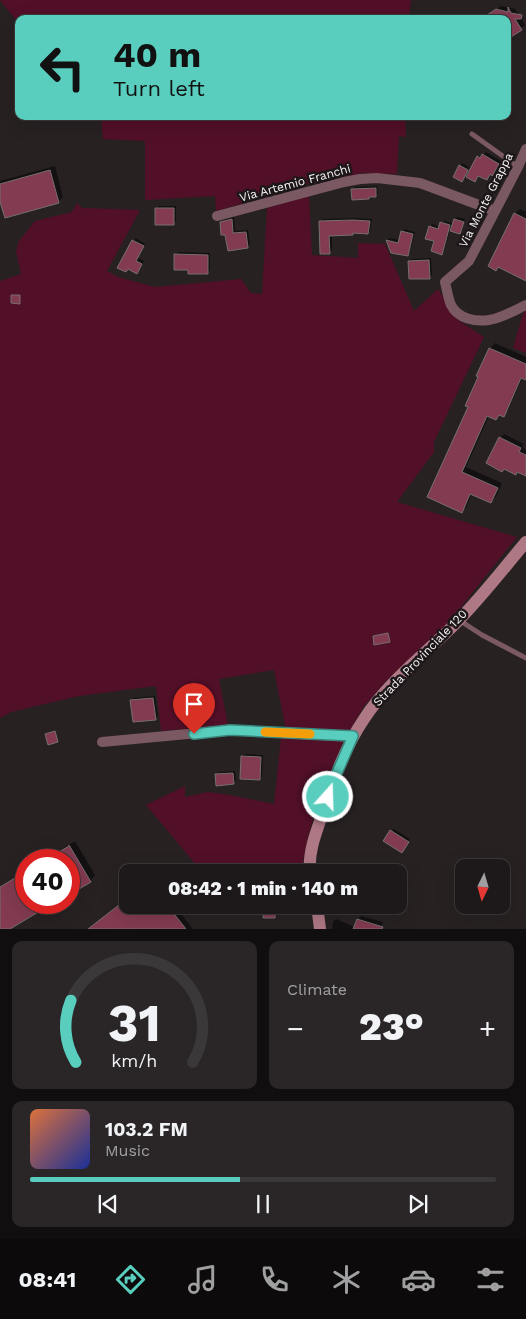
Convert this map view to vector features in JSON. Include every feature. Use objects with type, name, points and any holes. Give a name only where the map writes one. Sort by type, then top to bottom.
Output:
[{"type":"street","name":"Via Monte Grappa","points":[[526,149],[469,261],[445,282],[452,306],[466,318],[490,320],[526,305]]},
{"type":"street","name":"Via Artemio Franchi","points":[[217,216],[344,182],[377,178],[420,183],[495,211]]},
{"type":"street","name":"Strada Provinciale 120","points":[[310,864],[314,841],[333,782],[353,736],[376,701],[459,619],[526,542]]},
{"type":"street","points":[[102,742],[230,730],[353,736]]},
{"type":"street","points":[[318,914],[320,929]]},
{"type":"lane","points":[[472,134],[518,167]]},
{"type":"lane","points":[[459,619],[482,635],[526,658]]},
{"type":"shaded area","points":[[0,0],[411,0],[409,15],[15,15],[15,19]]},
{"type":"shaded area","points":[[101,120],[405,120],[406,137],[399,136],[397,174],[363,173],[308,184],[216,211],[215,196],[145,200],[145,141],[103,139]]},
{"type":"shaded area","points":[[309,196],[312,255],[358,258],[358,243],[385,244],[414,311],[438,289],[458,320],[484,337],[434,442],[434,452],[397,502],[517,537],[449,622],[386,681],[364,706],[349,732],[286,730],[274,670],[219,679],[228,725],[161,731],[156,686],[79,696],[11,712],[0,718],[0,281],[21,274],[16,251],[19,241],[35,221],[72,212],[77,203],[82,208],[140,210],[107,271],[118,277],[155,287],[241,279],[251,293],[262,294],[267,208]]},
{"type":"shaded area","points":[[526,310],[526,353],[513,348],[523,313]]},
{"type":"shaded area","points":[[281,738],[344,740],[312,822],[303,864],[195,864],[146,805],[185,786],[185,797],[208,792],[274,804]]},
{"type":"building","points":[[508,7],[511,13],[522,15],[521,19],[515,19],[522,30],[511,37],[511,15],[487,15],[496,9],[508,12]]},
{"type":"building","points":[[482,154],[499,164],[492,176],[490,174],[487,180],[478,176],[475,182],[466,177],[477,156],[480,158]]},
{"type":"building","points":[[459,165],[468,170],[462,182],[453,177]]},
{"type":"building","points":[[50,170],[59,203],[5,218],[0,202],[0,184]]},
{"type":"building","points":[[376,188],[376,197],[352,200],[351,189]]},
{"type":"building","points":[[155,208],[174,208],[174,225],[155,225]]},
{"type":"building","points":[[514,213],[526,219],[526,281],[498,267],[496,271],[488,266]]},
{"type":"building","points":[[232,219],[233,233],[246,232],[248,248],[228,251],[225,235],[221,235],[220,222]]},
{"type":"building","points":[[454,219],[464,222],[460,234],[450,231]]},
{"type":"building","points":[[319,221],[370,221],[368,234],[353,233],[353,235],[329,236],[330,254],[320,254]]},
{"type":"building","points":[[440,222],[450,225],[442,255],[431,251],[434,241],[425,239],[429,226],[438,229]]},
{"type":"building","points":[[401,231],[413,234],[408,256],[391,253],[386,240],[398,243]]},
{"type":"building","points":[[132,240],[144,246],[136,261],[142,264],[137,274],[128,269],[126,272],[117,268]]},
{"type":"building","points":[[174,254],[208,255],[208,274],[188,274],[188,270],[174,270]]},
{"type":"building","points":[[429,260],[430,279],[409,279],[408,261]]},
{"type":"building","points":[[11,295],[20,295],[20,304],[11,303]]},
{"type":"building","points":[[489,348],[526,364],[526,380],[521,378],[504,417],[499,415],[496,420],[487,416],[462,472],[498,488],[491,503],[470,494],[462,513],[427,497],[468,407],[465,406]]},
{"type":"building","points":[[499,437],[521,448],[519,452],[526,455],[526,476],[517,472],[516,475],[504,469],[502,472],[486,463]]},
{"type":"building","points":[[388,633],[390,642],[374,645],[373,636]]},
{"type":"building","points":[[153,698],[156,720],[133,722],[130,700]]},
{"type":"building","points":[[55,731],[58,742],[48,745],[45,734]]},
{"type":"building","points":[[241,756],[261,757],[260,780],[240,779]]},
{"type":"building","points":[[233,773],[234,784],[216,786],[215,774]]},
{"type":"building","points":[[390,830],[409,842],[402,853],[383,841]]},
{"type":"building","points":[[80,864],[91,882],[80,888]]},
{"type":"building","points":[[15,878],[15,914],[35,914],[10,929],[0,929],[0,887]]},
{"type":"building","points":[[119,905],[119,914],[174,914],[186,929],[88,929]]},
{"type":"building","points":[[263,914],[275,914],[275,918],[263,918]]},
{"type":"building","points":[[357,919],[383,927],[382,929],[353,929]]},
{"type":"slow traffic","points":[[265,732],[310,734]]},
{"type":"route","points":[[194,734],[230,730],[353,736],[328,797]]}]
